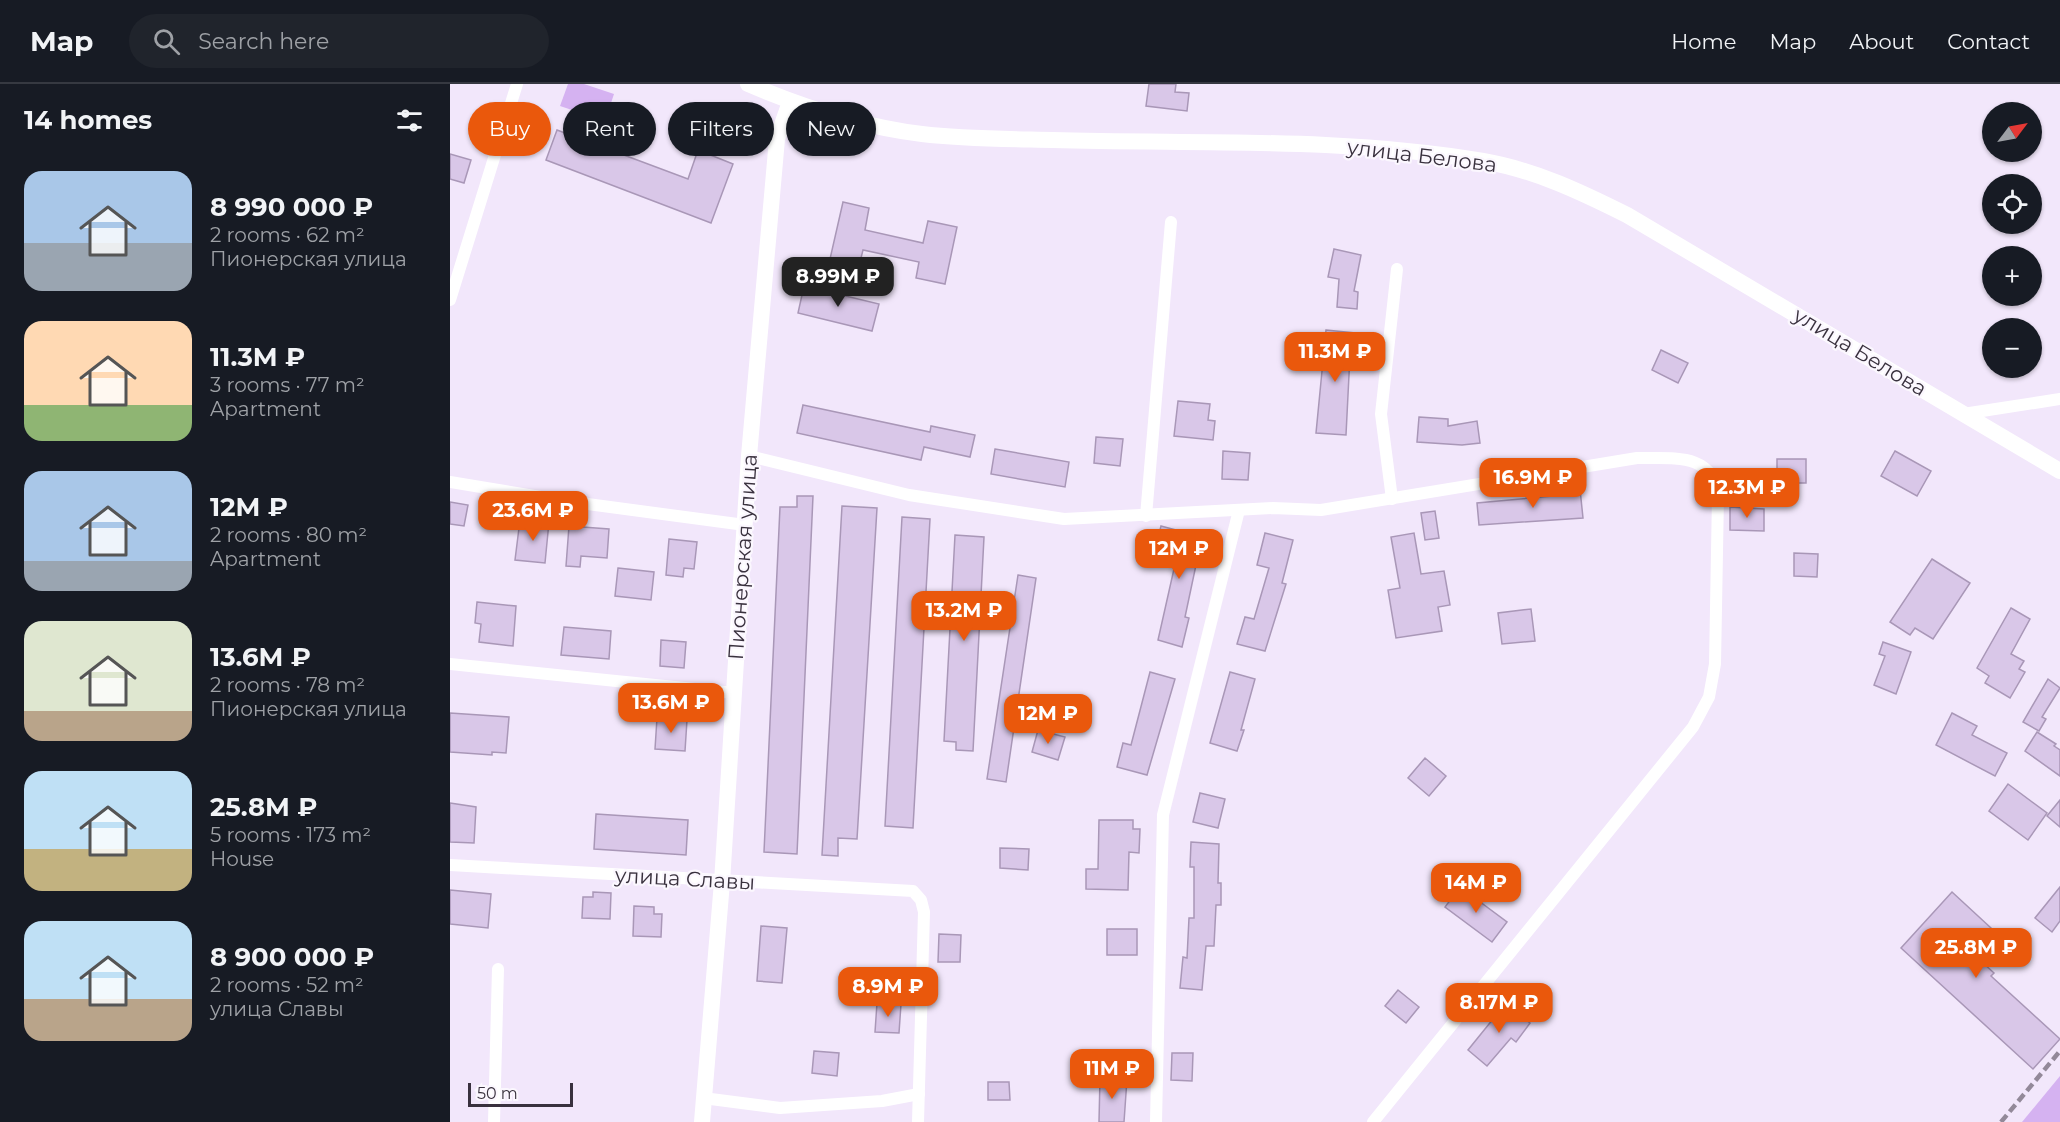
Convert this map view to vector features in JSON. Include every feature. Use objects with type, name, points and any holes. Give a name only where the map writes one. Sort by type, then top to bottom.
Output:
[{"type":"main road","name":"улица Белова","points":[[748,84],[790,102]]},
{"type":"main road","name":"Пионерская улица","points":[[702,1122],[722,882],[749,456],[777,139],[786,113]]},
{"type":"main road","name":"улица Белова","points":[[876,124],[921,134],[1136,143],[1339,145],[1485,161],[1560,182],[1627,215],[2060,471]]},
{"type":"street","points":[[450,300],[518,84]]},
{"type":"street","points":[[1146,516],[1171,222]]},
{"type":"street","points":[[1392,498],[1381,414],[1397,269]]},
{"type":"street","points":[[1963,414],[2060,399]]},
{"type":"street","points":[[749,456],[909,495],[1064,519],[1273,508],[1321,510],[1636,458],[1690,460],[1699,463],[1713,477],[1718,496],[1715,664],[1709,698],[1693,727],[1373,1122]]},
{"type":"street","points":[[450,482],[565,501],[745,525]]},
{"type":"street","points":[[1156,1122],[1163,814],[1239,510]]},
{"type":"street","points":[[450,664],[734,693]]},
{"type":"street","name":"улица Славы","points":[[450,865],[722,882],[907,889],[918,895],[924,912],[919,1094]]},
{"type":"street","points":[[494,1122],[498,969]]},
{"type":"street","points":[[703,1098],[780,1108],[882,1101],[919,1094],[918,1122]]},
{"type":"shaded area","points":[[568,84],[584,84],[614,94],[611,102],[563,102],[563,107],[560,106]]},
{"type":"shaded area","points":[[2060,1076],[2060,1122],[2022,1122]]},
{"type":"building","points":[[1149,84],[1176,84],[1175,92],[1189,93],[1187,111],[1146,106]]},
{"type":"building","points":[[557,130],[563,132],[563,156],[627,156],[688,179],[696,156],[713,156],[733,164],[711,223],[546,160],[547,156],[551,156],[551,146]]},
{"type":"building","points":[[450,154],[471,160],[464,183],[450,179]]},
{"type":"building","points":[[843,202],[869,208],[865,230],[923,243],[928,221],[957,227],[945,284],[916,278],[919,262],[863,250],[859,266],[830,259]]},
{"type":"building","points":[[1334,249],[1361,255],[1354,291],[1358,292],[1357,309],[1337,307],[1339,279],[1328,277]]},
{"type":"building","points":[[804,286],[879,304],[872,331],[798,313]]},
{"type":"building","points":[[1326,330],[1355,333],[1353,355],[1350,355],[1346,435],[1316,433]]},
{"type":"building","points":[[1661,350],[1688,363],[1678,383],[1652,370]]},
{"type":"building","points":[[1178,401],[1210,404],[1208,420],[1215,421],[1213,440],[1174,436]]},
{"type":"building","points":[[803,405],[930,432],[931,426],[975,435],[970,457],[924,447],[921,460],[797,433]]},
{"type":"building","points":[[1419,417],[1448,419],[1448,426],[1477,421],[1480,443],[1462,445],[1417,442]]},
{"type":"building","points":[[1096,437],[1123,439],[1120,466],[1094,463]]},
{"type":"building","points":[[995,449],[1069,462],[1065,487],[991,474]]},
{"type":"building","points":[[1223,451],[1250,453],[1248,480],[1222,479]]},
{"type":"building","points":[[1895,451],[1931,471],[1917,496],[1881,476]]},
{"type":"building","points":[[1777,459],[1806,459],[1806,483],[1777,483]]},
{"type":"building","points":[[1580,489],[1583,518],[1479,525],[1477,503],[1552,496],[1551,492]]},
{"type":"building","points":[[797,496],[813,496],[797,854],[764,852],[780,507],[797,507]]},
{"type":"building","points":[[450,502],[468,505],[464,526],[450,524]]},
{"type":"building","points":[[842,506],[877,508],[857,839],[838,838],[838,856],[822,855]]},
{"type":"building","points":[[1730,507],[1764,509],[1764,531],[1730,530]]},
{"type":"building","points":[[1435,511],[1439,538],[1425,540],[1421,513]]},
{"type":"building","points":[[902,517],[930,519],[913,828],[885,826]]},
{"type":"building","points":[[530,520],[549,522],[545,563],[515,560],[519,528],[529,529]]},
{"type":"building","points":[[569,526],[609,529],[607,558],[581,556],[580,567],[566,566]]},
{"type":"building","points":[[1161,526],[1206,538],[1200,566],[1196,565],[1185,617],[1189,618],[1182,647],[1158,640],[1176,560],[1154,555]]},
{"type":"building","points":[[1265,533],[1293,540],[1282,583],[1286,584],[1265,651],[1237,644],[1245,617],[1254,619],[1269,568],[1257,565]]},
{"type":"building","points":[[1414,533],[1421,574],[1444,571],[1450,605],[1438,607],[1442,631],[1396,638],[1388,590],[1400,588],[1391,537]]},
{"type":"building","points":[[955,535],[984,537],[973,751],[956,750],[956,742],[944,741]]},
{"type":"building","points":[[669,539],[697,542],[694,569],[684,568],[683,577],[666,575]]},
{"type":"building","points":[[1794,553],[1818,554],[1817,577],[1794,576]]},
{"type":"building","points":[[1932,559],[1970,583],[1933,639],[1915,628],[1910,635],[1890,622]]},
{"type":"building","points":[[618,568],[654,572],[651,600],[615,596]]},
{"type":"building","points":[[1018,575],[1036,578],[1006,782],[987,779]]},
{"type":"building","points":[[477,602],[516,606],[513,646],[479,642],[481,624],[475,623]]},
{"type":"building","points":[[2011,608],[2030,619],[2011,654],[2024,661],[2019,669],[2025,672],[2010,698],[1985,683],[1989,676],[1977,668]]},
{"type":"building","points":[[1531,609],[1535,641],[1502,644],[1498,613]]},
{"type":"building","points":[[564,627],[611,631],[609,659],[561,655]]},
{"type":"building","points":[[661,640],[686,642],[684,668],[660,666]]},
{"type":"building","points":[[1883,642],[1911,652],[1896,694],[1874,685],[1885,656],[1879,654]]},
{"type":"building","points":[[1150,672],[1175,679],[1147,775],[1117,767],[1123,743],[1131,745]]},
{"type":"building","points":[[1230,672],[1255,679],[1237,751],[1210,743]]},
{"type":"building","points":[[2048,679],[2060,688],[2042,717],[2046,719],[2039,731],[2023,722]]},
{"type":"building","points":[[450,713],[509,717],[506,753],[492,752],[492,755],[450,752]]},
{"type":"building","points":[[1952,713],[1977,726],[1972,735],[2007,753],[1995,776],[1936,745]]},
{"type":"building","points":[[657,718],[687,720],[685,751],[655,749]]},
{"type":"building","points":[[1038,730],[1065,737],[1058,760],[1032,752]]},
{"type":"building","points":[[2037,732],[2056,744],[2054,746],[2060,750],[2060,776],[2025,751]]},
{"type":"building","points":[[1425,758],[1446,776],[1429,796],[1408,778]]},
{"type":"building","points":[[2008,784],[2047,813],[2028,840],[1989,811]]},
{"type":"building","points":[[1200,793],[1225,799],[1218,828],[1193,822]]},
{"type":"building","points":[[2060,800],[2060,827],[2047,816]]},
{"type":"building","points":[[450,803],[476,807],[474,843],[450,842]]},
{"type":"building","points":[[596,814],[688,820],[686,855],[594,849]]},
{"type":"building","points":[[1099,820],[1133,820],[1133,829],[1140,829],[1139,853],[1129,852],[1128,890],[1086,889],[1086,869],[1098,869]]},
{"type":"building","points":[[1191,842],[1219,844],[1218,883],[1221,883],[1221,905],[1216,905],[1214,946],[1206,946],[1202,990],[1180,988],[1183,957],[1187,958],[1189,918],[1194,918],[1194,867],[1190,867]]},
{"type":"building","points":[[1000,848],[1029,849],[1028,870],[1000,868]]},
{"type":"building","points":[[1460,887],[1507,922],[1492,942],[1445,907]]},
{"type":"building","points":[[2060,887],[2060,921],[2052,932],[2035,918]]},
{"type":"building","points":[[450,890],[491,894],[488,928],[450,924]]},
{"type":"building","points":[[593,892],[611,893],[610,919],[582,918],[583,897],[593,897]]},
{"type":"building","points":[[1952,892],[1991,928],[1970,951],[1994,973],[1991,976],[2060,1039],[2033,1069],[1901,948]]},
{"type":"building","points":[[634,906],[654,907],[654,914],[662,914],[661,937],[633,936]]},
{"type":"building","points":[[761,926],[787,928],[782,983],[757,981]]},
{"type":"building","points":[[1107,929],[1137,929],[1137,955],[1107,955]]},
{"type":"building","points":[[939,934],[961,935],[960,962],[938,962]]},
{"type":"building","points":[[1398,990],[1419,1007],[1406,1023],[1385,1006]]},
{"type":"building","points":[[877,1003],[901,1004],[899,1033],[875,1032]]},
{"type":"building","points":[[1506,1003],[1530,1023],[1516,1042],[1511,1038],[1487,1066],[1468,1050]]},
{"type":"building","points":[[814,1051],[839,1053],[837,1076],[812,1073]]},
{"type":"building","points":[[1172,1053],[1193,1053],[1192,1081],[1171,1080]]},
{"type":"building","points":[[1100,1078],[1127,1079],[1124,1122],[1099,1122]]},
{"type":"building","points":[[988,1082],[1009,1082],[1010,1100],[988,1100]]},
{"type":"railway","points":[[2001,1122],[2060,1051]]}]
